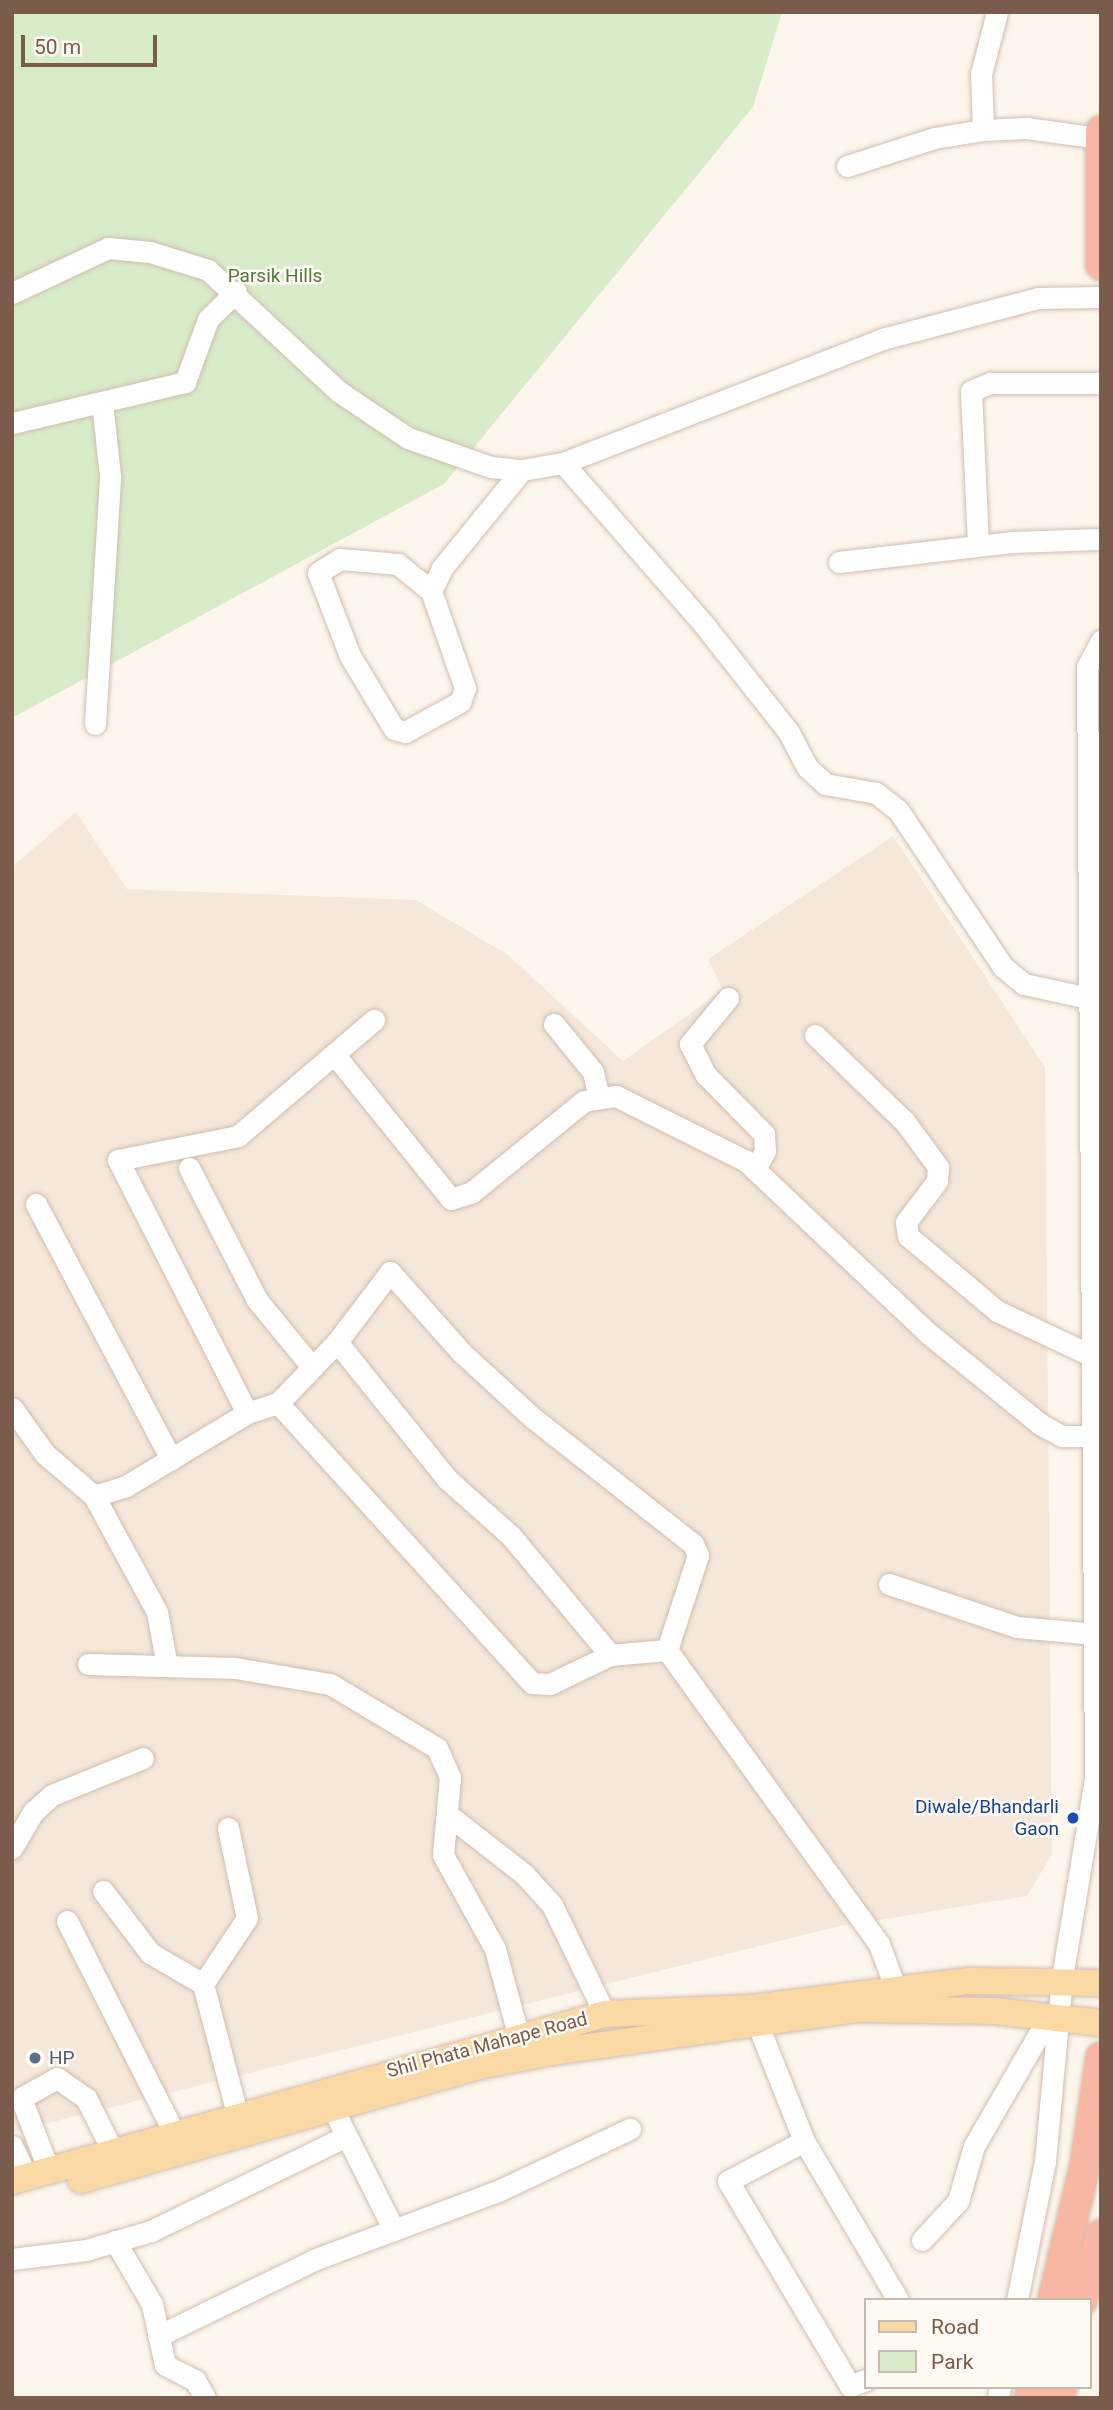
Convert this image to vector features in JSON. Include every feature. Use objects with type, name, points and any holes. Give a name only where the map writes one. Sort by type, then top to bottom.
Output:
[{"type":"highway","points":[[1101,131],[1101,265]]},
{"type":"highway","points":[[1053,2298],[1085,2166],[1101,2057]]},
{"type":"highway","points":[[1083,2298],[1101,2235]]},
{"type":"main road","name":"Shil Phata Mahape Road","points":[[25,2181],[237,2114],[327,2099],[552,2052],[895,1987],[1062,1978],[1101,1983]]},
{"type":"main road","name":"Shil Phata Mahape Road","points":[[25,2181],[327,2099],[518,2034],[605,2014],[753,2015],[882,2009],[1054,2016],[1101,2023]]},
{"type":"street","points":[[983,130],[981,74],[997,12]]},
{"type":"street","points":[[847,166],[934,138],[983,130],[1026,128],[1100,138]]},
{"type":"street","points":[[12,293],[107,248],[150,252],[208,270],[236,292],[338,391],[408,438],[491,467],[522,470],[564,463],[882,339],[1038,298],[1101,297]]},
{"type":"street","points":[[12,423],[185,383],[208,319],[236,292]]},
{"type":"street","points":[[978,545],[971,391],[990,383],[1101,383]]},
{"type":"street","points":[[94,724],[110,476],[102,402]]},
{"type":"street","points":[[564,463],[705,626],[788,731],[807,767],[825,784],[876,793],[898,810],[1003,967],[1024,984],[1088,998]]},
{"type":"street","points":[[431,591],[522,470]]},
{"type":"street","points":[[839,562],[978,545],[1101,539]]},
{"type":"street","points":[[340,559],[398,564],[431,591],[465,688],[460,702],[405,732],[394,729],[350,656],[317,573],[340,559]]},
{"type":"street","points":[[1017,2298],[1045,2161],[1054,2016],[1095,1778],[1087,667],[1101,641]]},
{"type":"street","points":[[728,998],[690,1044],[706,1075],[764,1134],[765,1151],[755,1169]]},
{"type":"street","points":[[247,1413],[118,1160],[238,1136],[374,1020]]},
{"type":"street","points":[[554,1024],[593,1072],[598,1094]]},
{"type":"street","points":[[814,1035],[905,1122],[938,1167],[937,1181],[906,1222],[908,1236],[997,1311],[1092,1356]]},
{"type":"street","points":[[334,1054],[451,1199],[472,1192],[598,1094],[616,1096],[755,1169],[929,1334],[1040,1424],[1062,1436],[1094,1436]]},
{"type":"street","points":[[190,1168],[257,1300],[312,1367]]},
{"type":"street","points":[[36,1205],[172,1459]]},
{"type":"street","points":[[94,1496],[126,1486],[247,1413],[278,1403],[337,1342],[390,1272],[461,1352],[534,1419],[693,1544],[698,1555],[667,1650]]},
{"type":"street","points":[[337,1342],[447,1479],[511,1536],[610,1655]]},
{"type":"street","points":[[278,1403],[532,1683],[550,1684],[610,1655],[667,1650]]},
{"type":"street","points":[[12,1408],[45,1454],[94,1496],[157,1612],[167,1666]]},
{"type":"street","points":[[889,1584],[1017,1627],[1096,1634]]},
{"type":"street","points":[[667,1650],[790,1814],[879,1944],[895,1987]]},
{"type":"street","points":[[88,1664],[288,1674],[363,1700],[446,1758],[447,1814],[443,1854],[492,1942],[518,2034]]},
{"type":"street","points":[[12,1848],[33,1812],[52,1795],[143,1758]]},
{"type":"street","points":[[447,1814],[524,1874],[552,1905],[605,2014]]},
{"type":"street","points":[[203,1984],[247,1918],[228,1828]]},
{"type":"street","points":[[103,1891],[150,1953],[203,1984],[237,2114]]},
{"type":"street","points":[[67,1921],[174,2133]]},
{"type":"street","points":[[753,2015],[804,2141],[897,2298]]},
{"type":"street","points":[[922,2240],[958,2201],[974,2146],[1054,2016]]},
{"type":"street","points":[[25,2181],[21,2098],[57,2078],[86,2098],[113,2152]]},
{"type":"street","points":[[327,2099],[394,2230]]},
{"type":"street","points":[[158,2336],[316,2259],[394,2230],[630,2129]]},
{"type":"street","points":[[12,2259],[116,2241],[184,2217],[345,2137]]},
{"type":"street","points":[[804,2141],[728,2180],[850,2386],[864,2381]]},
{"type":"street","points":[[12,2146],[25,2181]]},
{"type":"street","points":[[116,2241],[152,2304],[165,2365],[195,2379],[205,2398]]},
{"type":"shaded area","points":[[76,812],[127,889],[416,900],[508,955],[623,1061],[723,990],[708,959],[893,836],[1045,1067],[1052,1854],[1027,1896],[835,1927],[12,2132],[12,867]]},
{"type":"green space","name":"Parsik Hills","points":[[12,12],[782,12],[753,107],[444,484],[12,718]]},
{"type":"place","name":"Diwale/Bhandarli Gaon","points":[[1073,1818]]},
{"type":"place","name":"HP","points":[[35,2058]]}]
